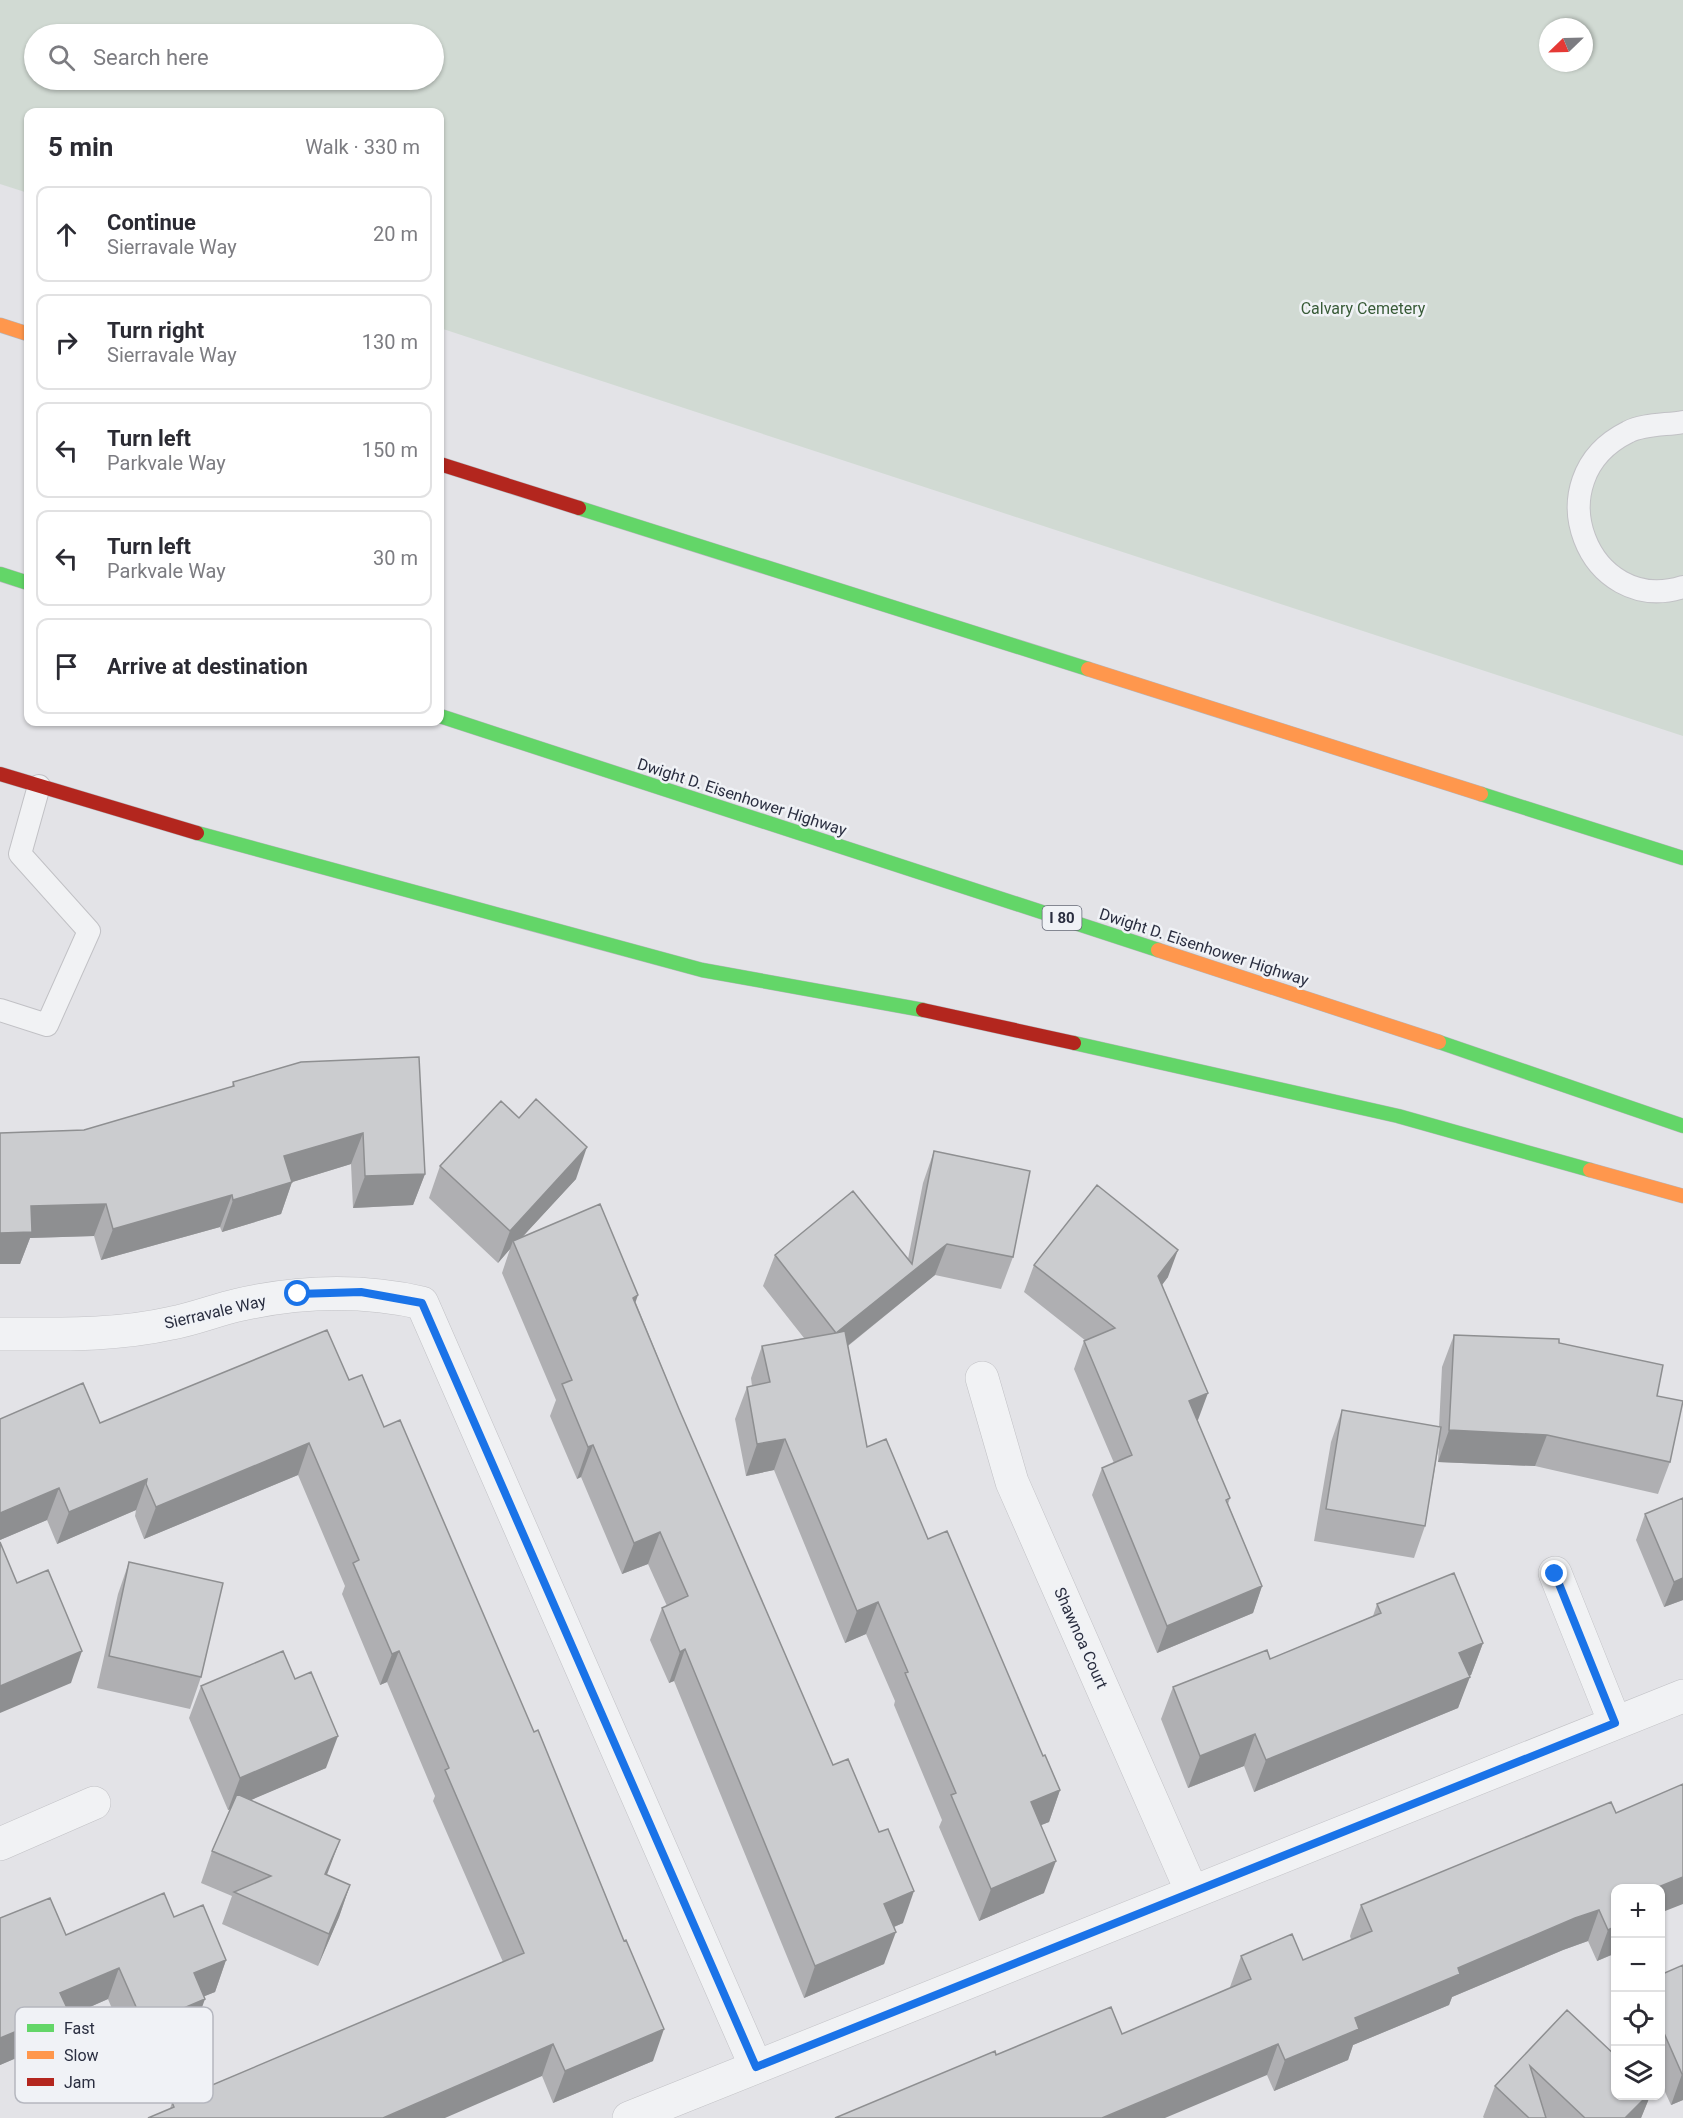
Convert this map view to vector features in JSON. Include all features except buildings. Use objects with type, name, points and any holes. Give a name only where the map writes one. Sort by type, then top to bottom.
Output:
[{"type":"highway","points":[[0,325],[24,333]]},
{"type":"highway","points":[[444,465],[1683,858]]},
{"type":"highway","points":[[0,574],[24,583]]},
{"type":"highway","name":"Dwight D. Eisenhower Highway","points":[[444,717],[1366,1017],[1683,1126]]},
{"type":"highway","points":[[0,774],[188,831],[702,970],[936,1012],[1398,1116],[1683,1196]]},
{"type":"street","name":"Sierravale Way","points":[[0,1334],[108,1334],[173,1323],[237,1305],[298,1294],[361,1292],[422,1303],[756,2067]]},
{"type":"street","name":"Shawnoa Court","points":[[982,1378],[1012,1482],[1192,1892]]},
{"type":"street","points":[[1555,1574],[1615,1723]]},
{"type":"street","points":[[629,2118],[1683,1696]]},
{"type":"street","points":[[0,1844],[94,1803]]},
{"type":"lane","points":[[1683,422],[1631,430],[1607,444],[1590,464],[1583,481],[1578,517],[1585,541],[1598,563],[1620,581],[1645,590],[1672,591],[1683,587]]},
{"type":"lane","points":[[0,1010],[47,1025],[88,931],[20,854],[39,786]]},
{"type":"green space","name":"Calvary Cemetery","points":[[0,0],[1683,0],[1683,736],[444,329],[444,108],[24,108],[24,192],[0,184]]},
{"type":"traffic: fast","points":[[579,508],[1088,669]]},
{"type":"traffic: fast","points":[[0,574],[24,582]]},
{"type":"traffic: fast","points":[[444,717],[1158,950]]},
{"type":"traffic: fast","points":[[1481,794],[1683,858]]},
{"type":"traffic: fast","points":[[197,833],[702,970],[923,1010]]},
{"type":"traffic: fast","points":[[1439,1042],[1683,1126]]},
{"type":"traffic: fast","points":[[1074,1043],[1398,1116],[1590,1170]]},
{"type":"traffic: slow","points":[[0,325],[24,333]]},
{"type":"traffic: slow","points":[[1088,669],[1481,794]]},
{"type":"traffic: slow","points":[[1158,950],[1439,1042]]},
{"type":"traffic: slow","points":[[1590,1170],[1683,1196]]},
{"type":"traffic: jam","points":[[444,465],[579,508]]},
{"type":"traffic: jam","points":[[0,774],[197,833]]},
{"type":"traffic: jam","points":[[923,1010],[1074,1043]]},
{"type":"route","points":[[298,1294],[361,1292],[422,1303],[756,2067],[1615,1723],[1555,1574]]}]
